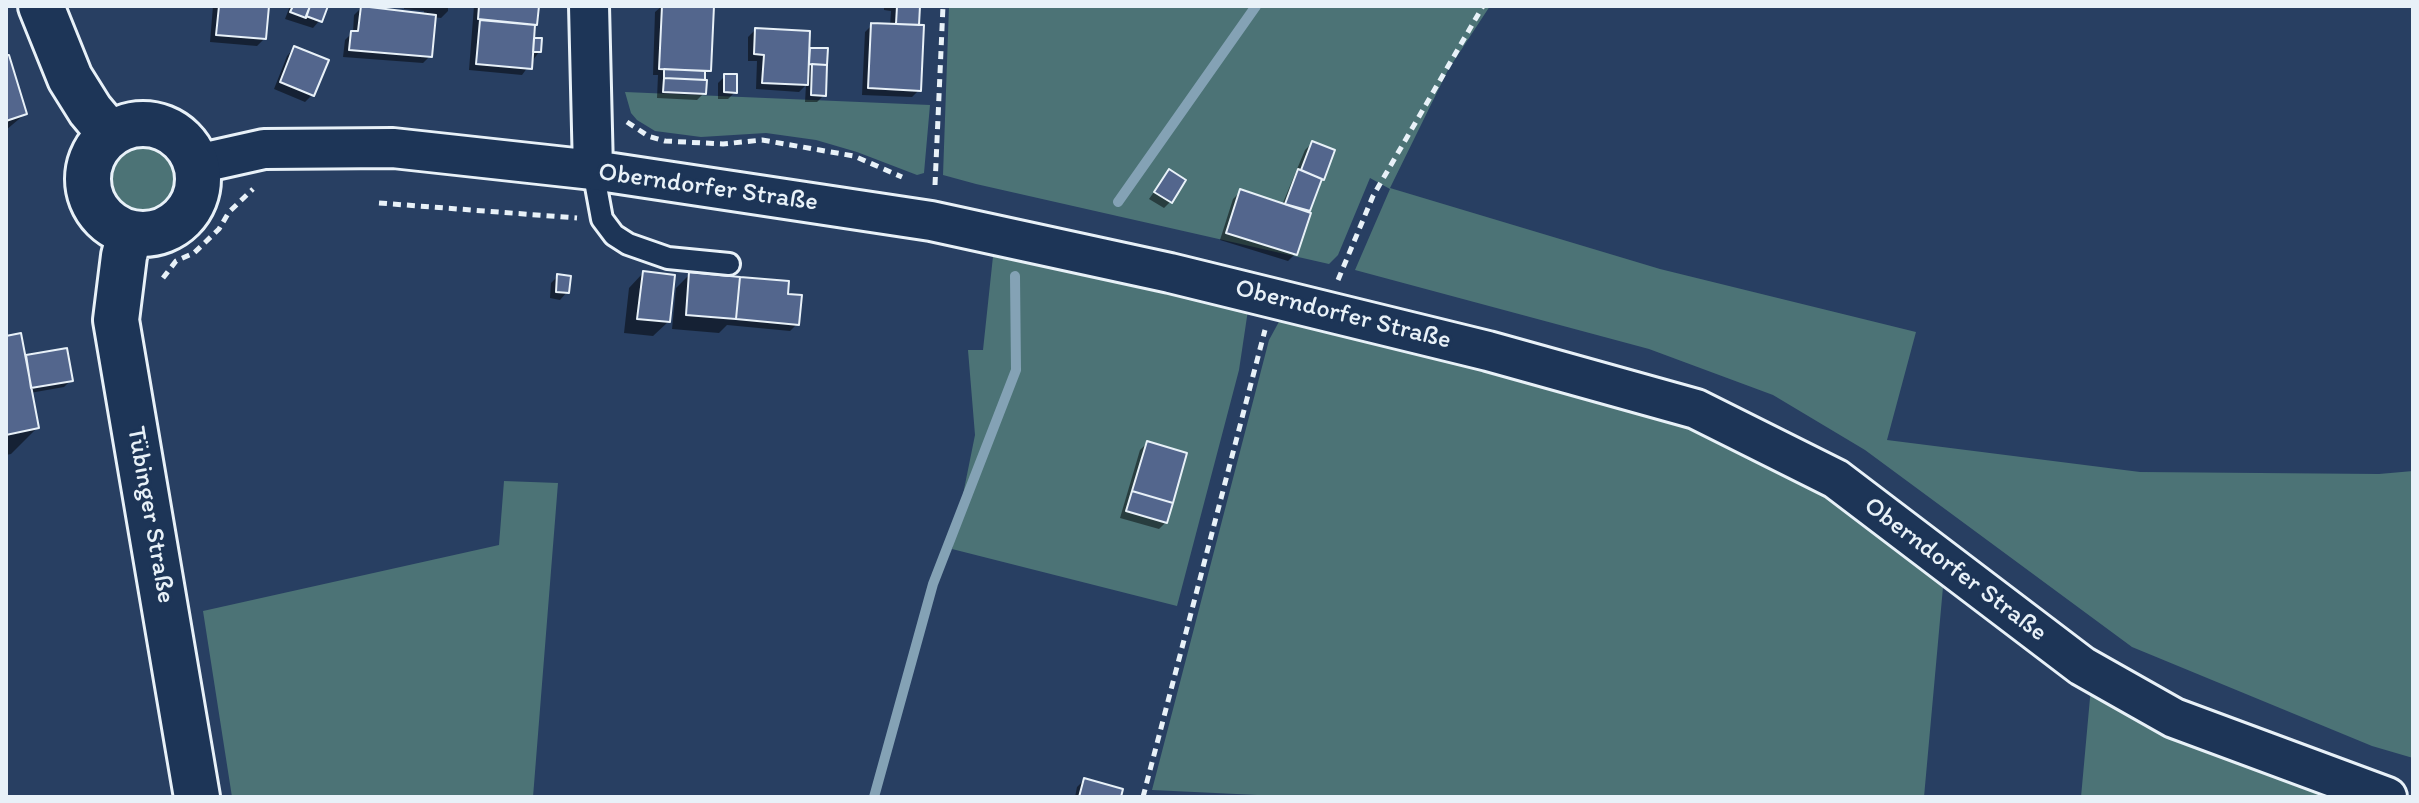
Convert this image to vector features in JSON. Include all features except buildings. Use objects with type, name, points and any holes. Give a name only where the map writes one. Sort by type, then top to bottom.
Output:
[{"type":"street","points":[[41,6],[70,78],[110,134]]},
{"type":"street","points":[[589,6],[593,170]]},
{"type":"street","points":[[144,123],[162,126],[177,134],[190,148],[197,164],[199,181],[189,211],[163,231],[130,233],[114,226],[100,214],[91,199],[87,181],[90,163],[98,146],[126,125],[144,123]]},
{"type":"street","name":"Oberndorfer Straße","points":[[197,164],[264,149],[393,148],[593,170],[931,221],[1273,298],[1488,351],[1696,409],[1836,479],[2095,674],[2174,718],[2387,797]]},
{"type":"street","name":"Tübinger Straße","points":[[130,233],[116,320],[197,797]]},
{"type":"lane","points":[[593,170],[602,219],[614,235],[628,244],[668,258],[729,264]]},
{"type":"path","points":[[931,221],[943,6]]},
{"type":"path","points":[[1340,275],[1373,196],[1483,6]]},
{"type":"path","points":[[161,280],[176,261],[194,253],[219,229],[238,201],[252,193],[264,149]]},
{"type":"path","points":[[379,203],[602,219]]},
{"type":"path","points":[[1143,797],[1273,298]]},
{"type":"green space","points":[[949,6],[1490,6],[1448,70],[1390,188],[1660,269],[1916,332],[1887,440],[2140,472],[2379,474],[2413,471],[2413,758],[2372,746],[2132,647],[1865,450],[1773,395],[1649,349],[1355,270],[1390,189],[1370,178],[1338,255],[1329,264],[943,175]]},
{"type":"green space","points":[[625,92],[930,105],[924,173],[917,175],[816,140],[766,133],[701,137],[655,131],[631,113]]},
{"type":"green space","points":[[152,141],[174,156],[180,176],[178,190],[170,201],[159,209],[138,211],[120,201],[112,190],[110,169],[120,151],[131,143]]},
{"type":"green space","points":[[994,247],[1248,310],[1239,370],[1177,606],[952,549],[975,435],[968,350],[983,350]]},
{"type":"green space","points":[[1281,318],[1672,415],[1823,488],[1944,576],[1924,797],[1299,797],[1152,790],[1269,340]]},
{"type":"green space","points":[[504,481],[558,483],[533,797],[232,797],[203,611],[499,545]]},
{"type":"green space","points":[[2091,687],[2351,797],[2081,797]]},
{"type":"waterway","points":[[1118,202],[1256,6]]},
{"type":"waterway","points":[[874,797],[933,584],[1016,370],[1015,276]]}]
